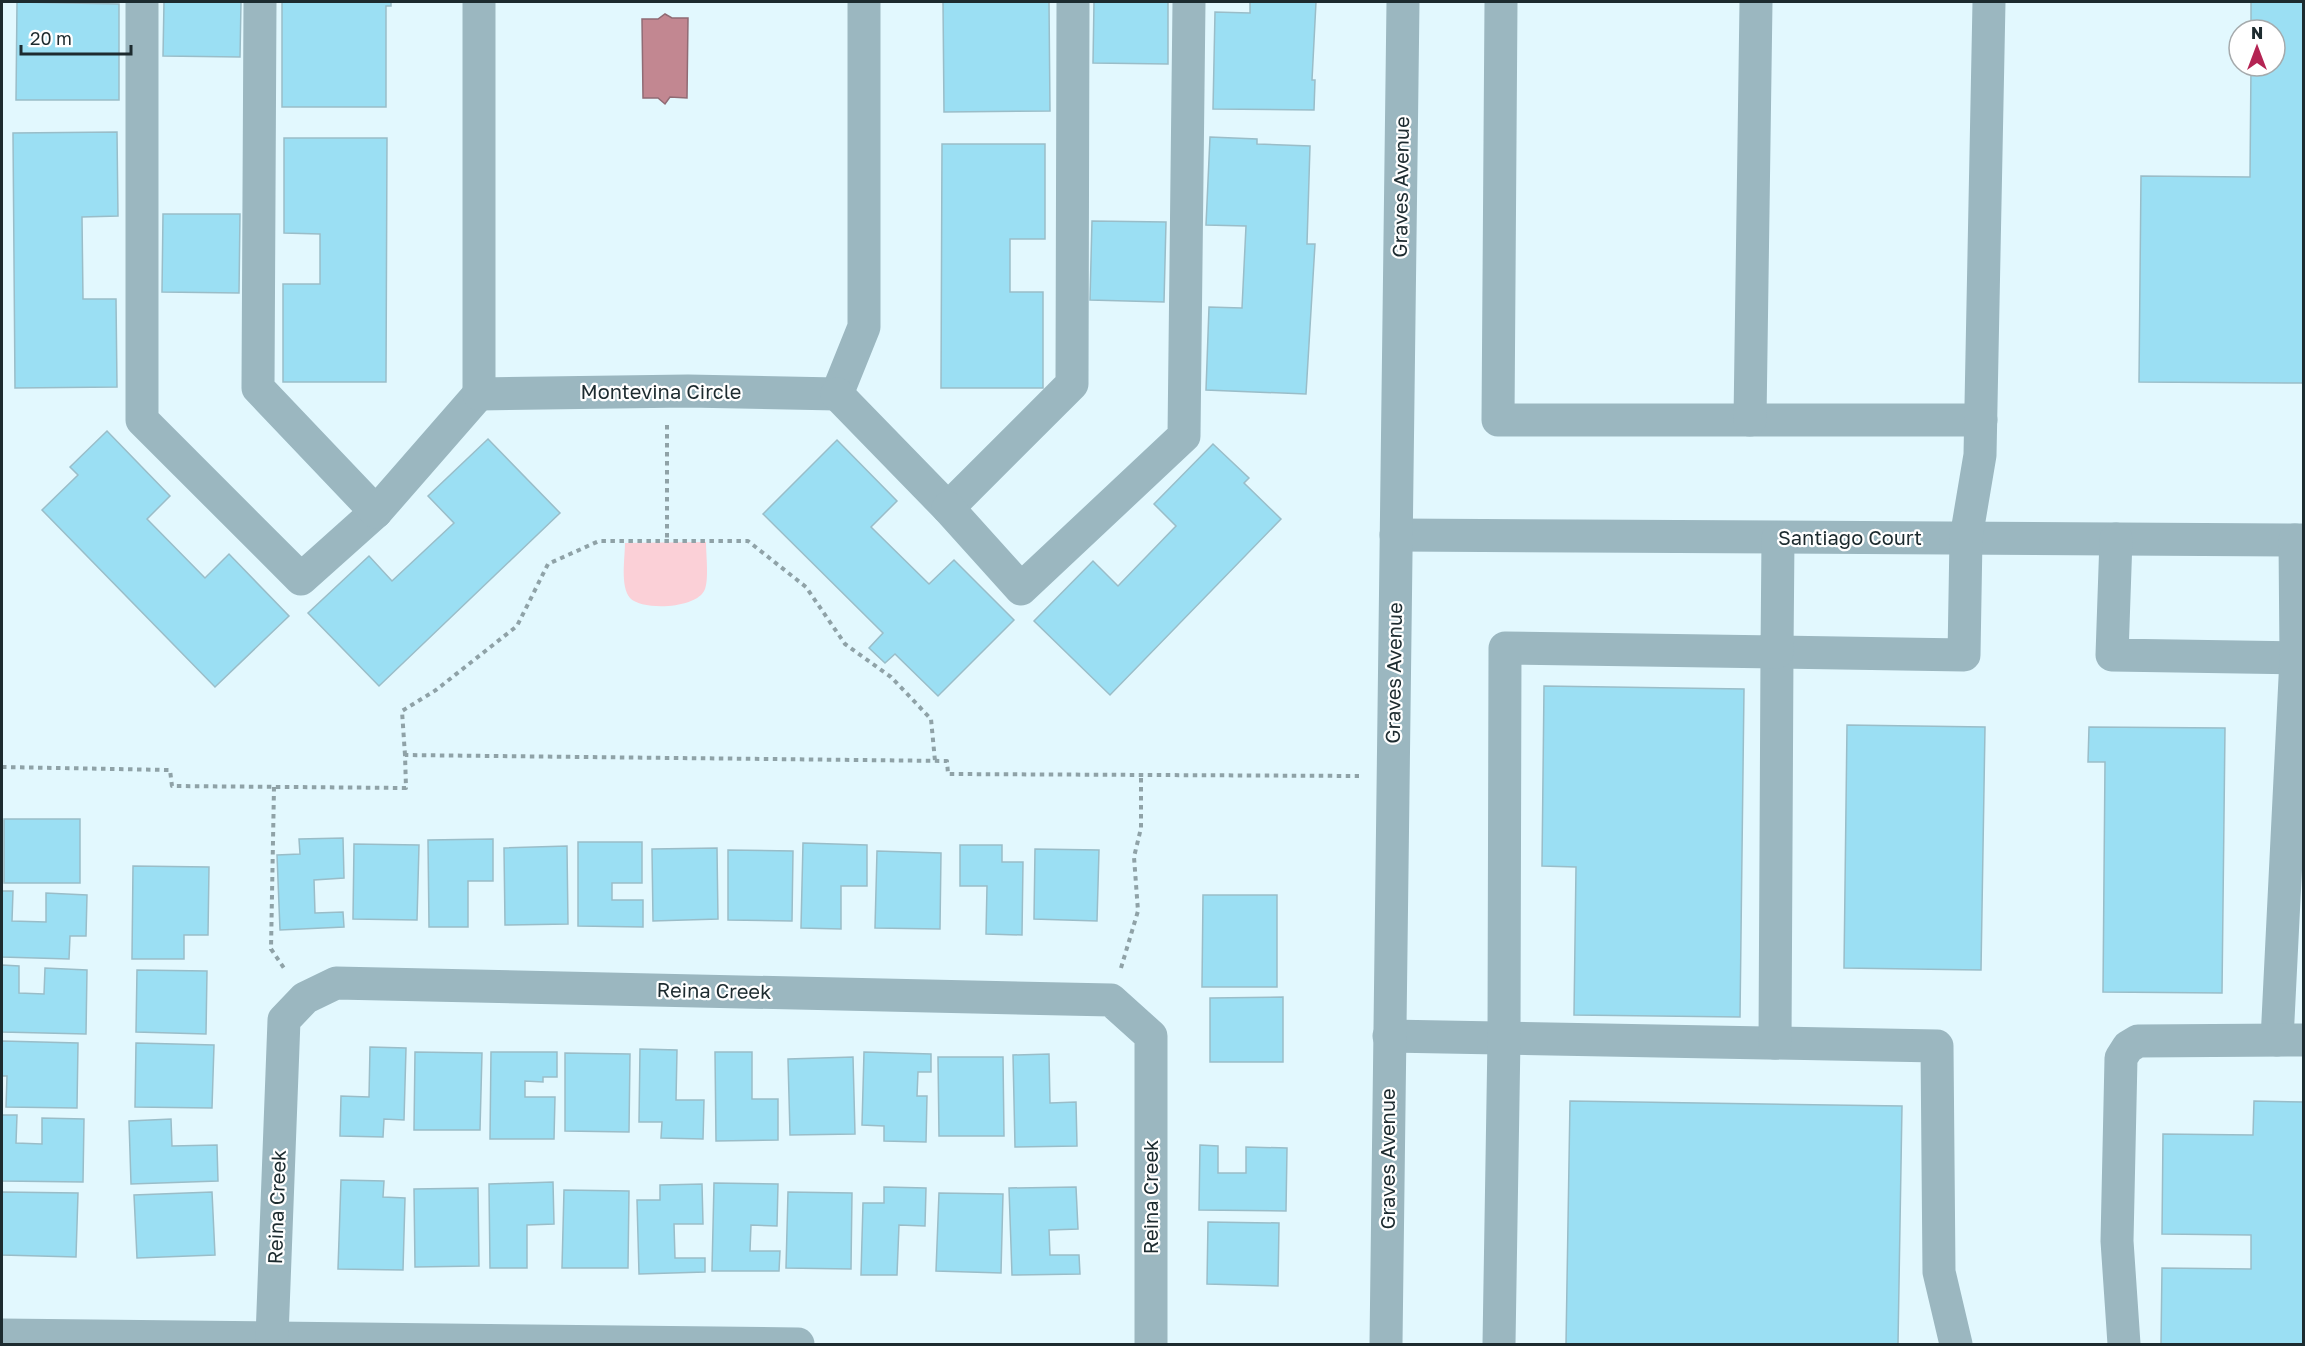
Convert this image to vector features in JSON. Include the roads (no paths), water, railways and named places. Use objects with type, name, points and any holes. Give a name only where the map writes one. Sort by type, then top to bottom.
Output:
[{"type":"street","points":[[142,2],[142,420],[302,579],[376,512],[479,394],[479,2]]},
{"type":"street","points":[[260,2],[258,388],[376,512]]},
{"type":"street","points":[[864,2],[864,327],[837,394],[948,508],[1021,589],[1184,436],[1189,2]]},
{"type":"street","points":[[948,508],[1072,384],[1073,2]]},
{"type":"street","name":"Graves Avenue","points":[[1386,1344],[1403,2]]},
{"type":"street","points":[[1501,2],[1498,420],[1981,420]]},
{"type":"street","points":[[1750,420],[1756,2]]},
{"type":"street","points":[[1498,1344],[1504,1038],[1505,648],[1964,655],[1965,538],[1980,455],[1989,2]]},
{"type":"street","name":"Montevina Circle","points":[[479,394],[667,391],[837,394]]},
{"type":"street","name":"Santiago Court","points":[[1396,535],[2299,540]]},
{"type":"street","points":[[1775,1043],[1778,538]]},
{"type":"street","points":[[2116,539],[2112,655],[2300,658]]},
{"type":"street","points":[[2124,1344],[2117,1241],[2121,1058],[2128,1047],[2138,1041],[2290,1040],[2300,658],[2299,540]]},
{"type":"street","name":"Reina Creek","points":[[272,1337],[284,1020],[305,998],[336,983],[1111,1000],[1151,1036],[1151,1344]]},
{"type":"street","points":[[1389,1036],[1937,1046],[1939,1272],[1956,1344]]},
{"type":"street","points":[[2,1335],[798,1344]]}]
